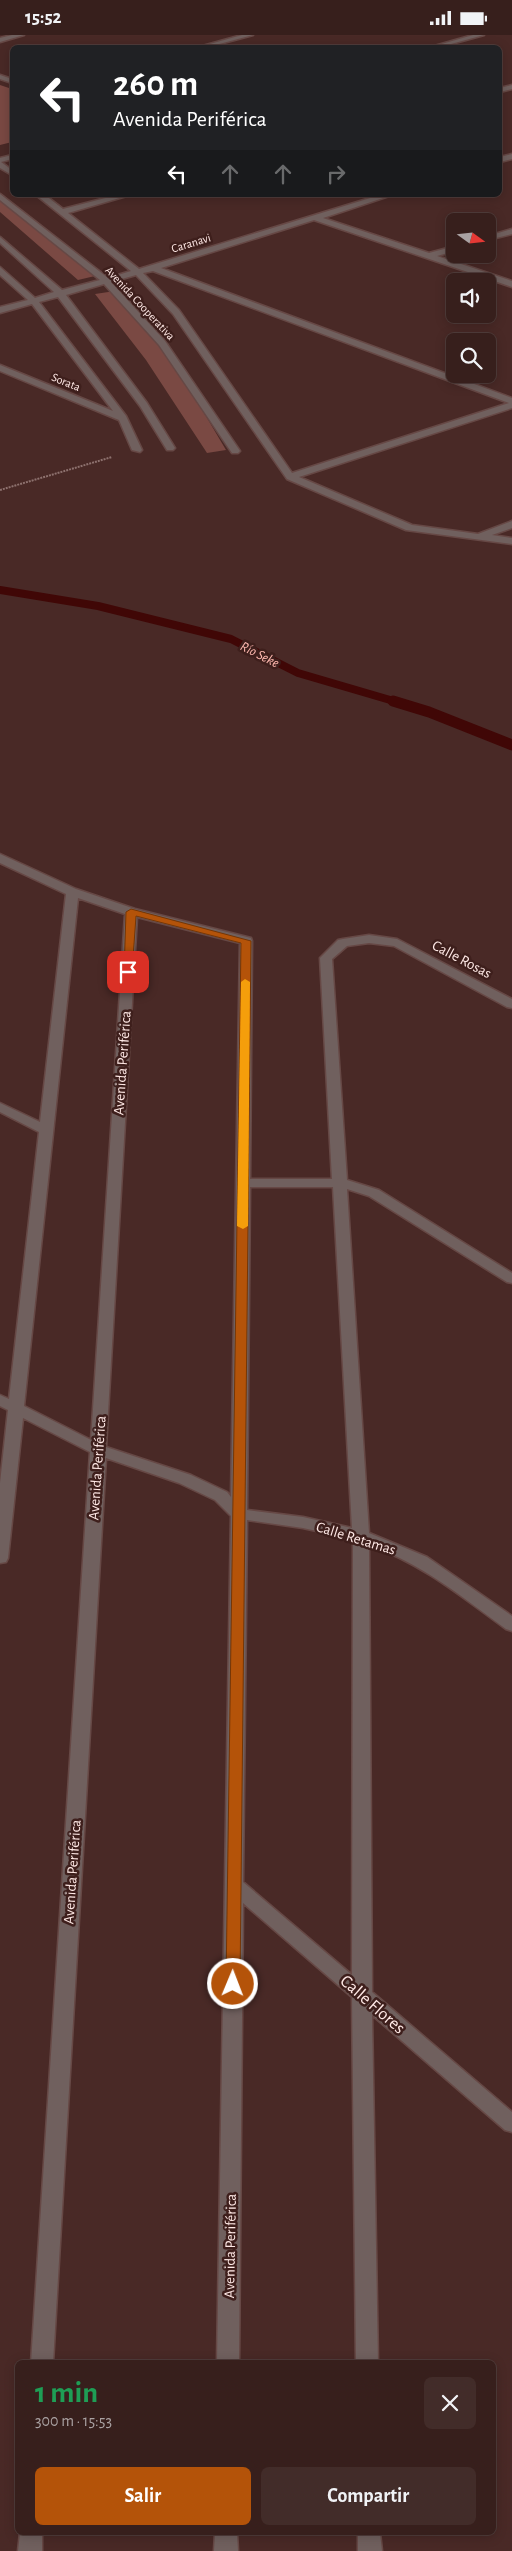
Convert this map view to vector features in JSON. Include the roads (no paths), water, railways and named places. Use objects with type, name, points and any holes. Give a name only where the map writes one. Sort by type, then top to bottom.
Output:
[{"type":"street","points":[[0,40],[21,35]]},
{"type":"street","points":[[210,45],[250,35]]},
{"type":"street","points":[[442,45],[482,35]]},
{"type":"street","points":[[0,162],[10,171]]},
{"type":"street","name":"Avenida Cooperativa","points":[[0,196],[105,280],[162,343],[235,451]]},
{"type":"street","points":[[43,197],[136,271],[176,313],[290,477],[410,528],[512,541]]},
{"type":"street","points":[[63,212],[119,197]]},
{"type":"street","points":[[370,197],[377,199]]},
{"type":"street","name":"Caranavi","points":[[0,311],[136,271],[153,268],[382,197]]},
{"type":"street","points":[[316,218],[512,284]]},
{"type":"street","points":[[496,236],[512,231]]},
{"type":"street","points":[[0,239],[60,293],[144,405],[170,448]]},
{"type":"street","points":[[429,256],[446,251]]},
{"type":"street","points":[[153,268],[512,403]]},
{"type":"street","points":[[0,270],[34,301],[123,418],[137,451]]},
{"type":"street","name":"Sorata","points":[[0,368],[123,418]]},
{"type":"street","points":[[290,477],[512,403]]},
{"type":"street","points":[[479,537],[512,524]]},
{"type":"street","points":[[0,858],[72,891],[131,912]]},
{"type":"street","points":[[0,1558],[72,891]]},
{"type":"street","name":"Avenida Periférica","points":[[42,2360],[131,912],[246,941],[228,2360]]},
{"type":"street","name":"Calle Rosas","points":[[341,1183],[326,958],[343,943],[369,939],[397,943],[512,1004]]},
{"type":"street","points":[[0,1107],[46,1130]]},
{"type":"street","points":[[243,1183],[341,1183],[374,1193],[512,1279]]},
{"type":"street","points":[[341,1183],[361,1537],[362,1994],[367,2360]]},
{"type":"street","points":[[0,1400],[98,1450],[185,1479],[221,1495],[238,1514]]},
{"type":"street","name":"Calle Retamas","points":[[238,1514],[283,1518],[361,1537],[409,1555],[457,1585],[512,1625]]},
{"type":"street","name":"Calle Flores","points":[[234,1884],[512,2124]]},
{"type":"street","points":[[30,2551],[31,2535]]},
{"type":"street","points":[[226,2535],[226,2551]]},
{"type":"street","points":[[369,2535],[370,2551]]},
{"type":"waterway","name":"Río Seke","points":[[0,590],[98,606],[231,639],[298,673],[397,702]]},
{"type":"waterway","name":"Río Seke","points":[[393,701],[429,712],[512,745]]}]
